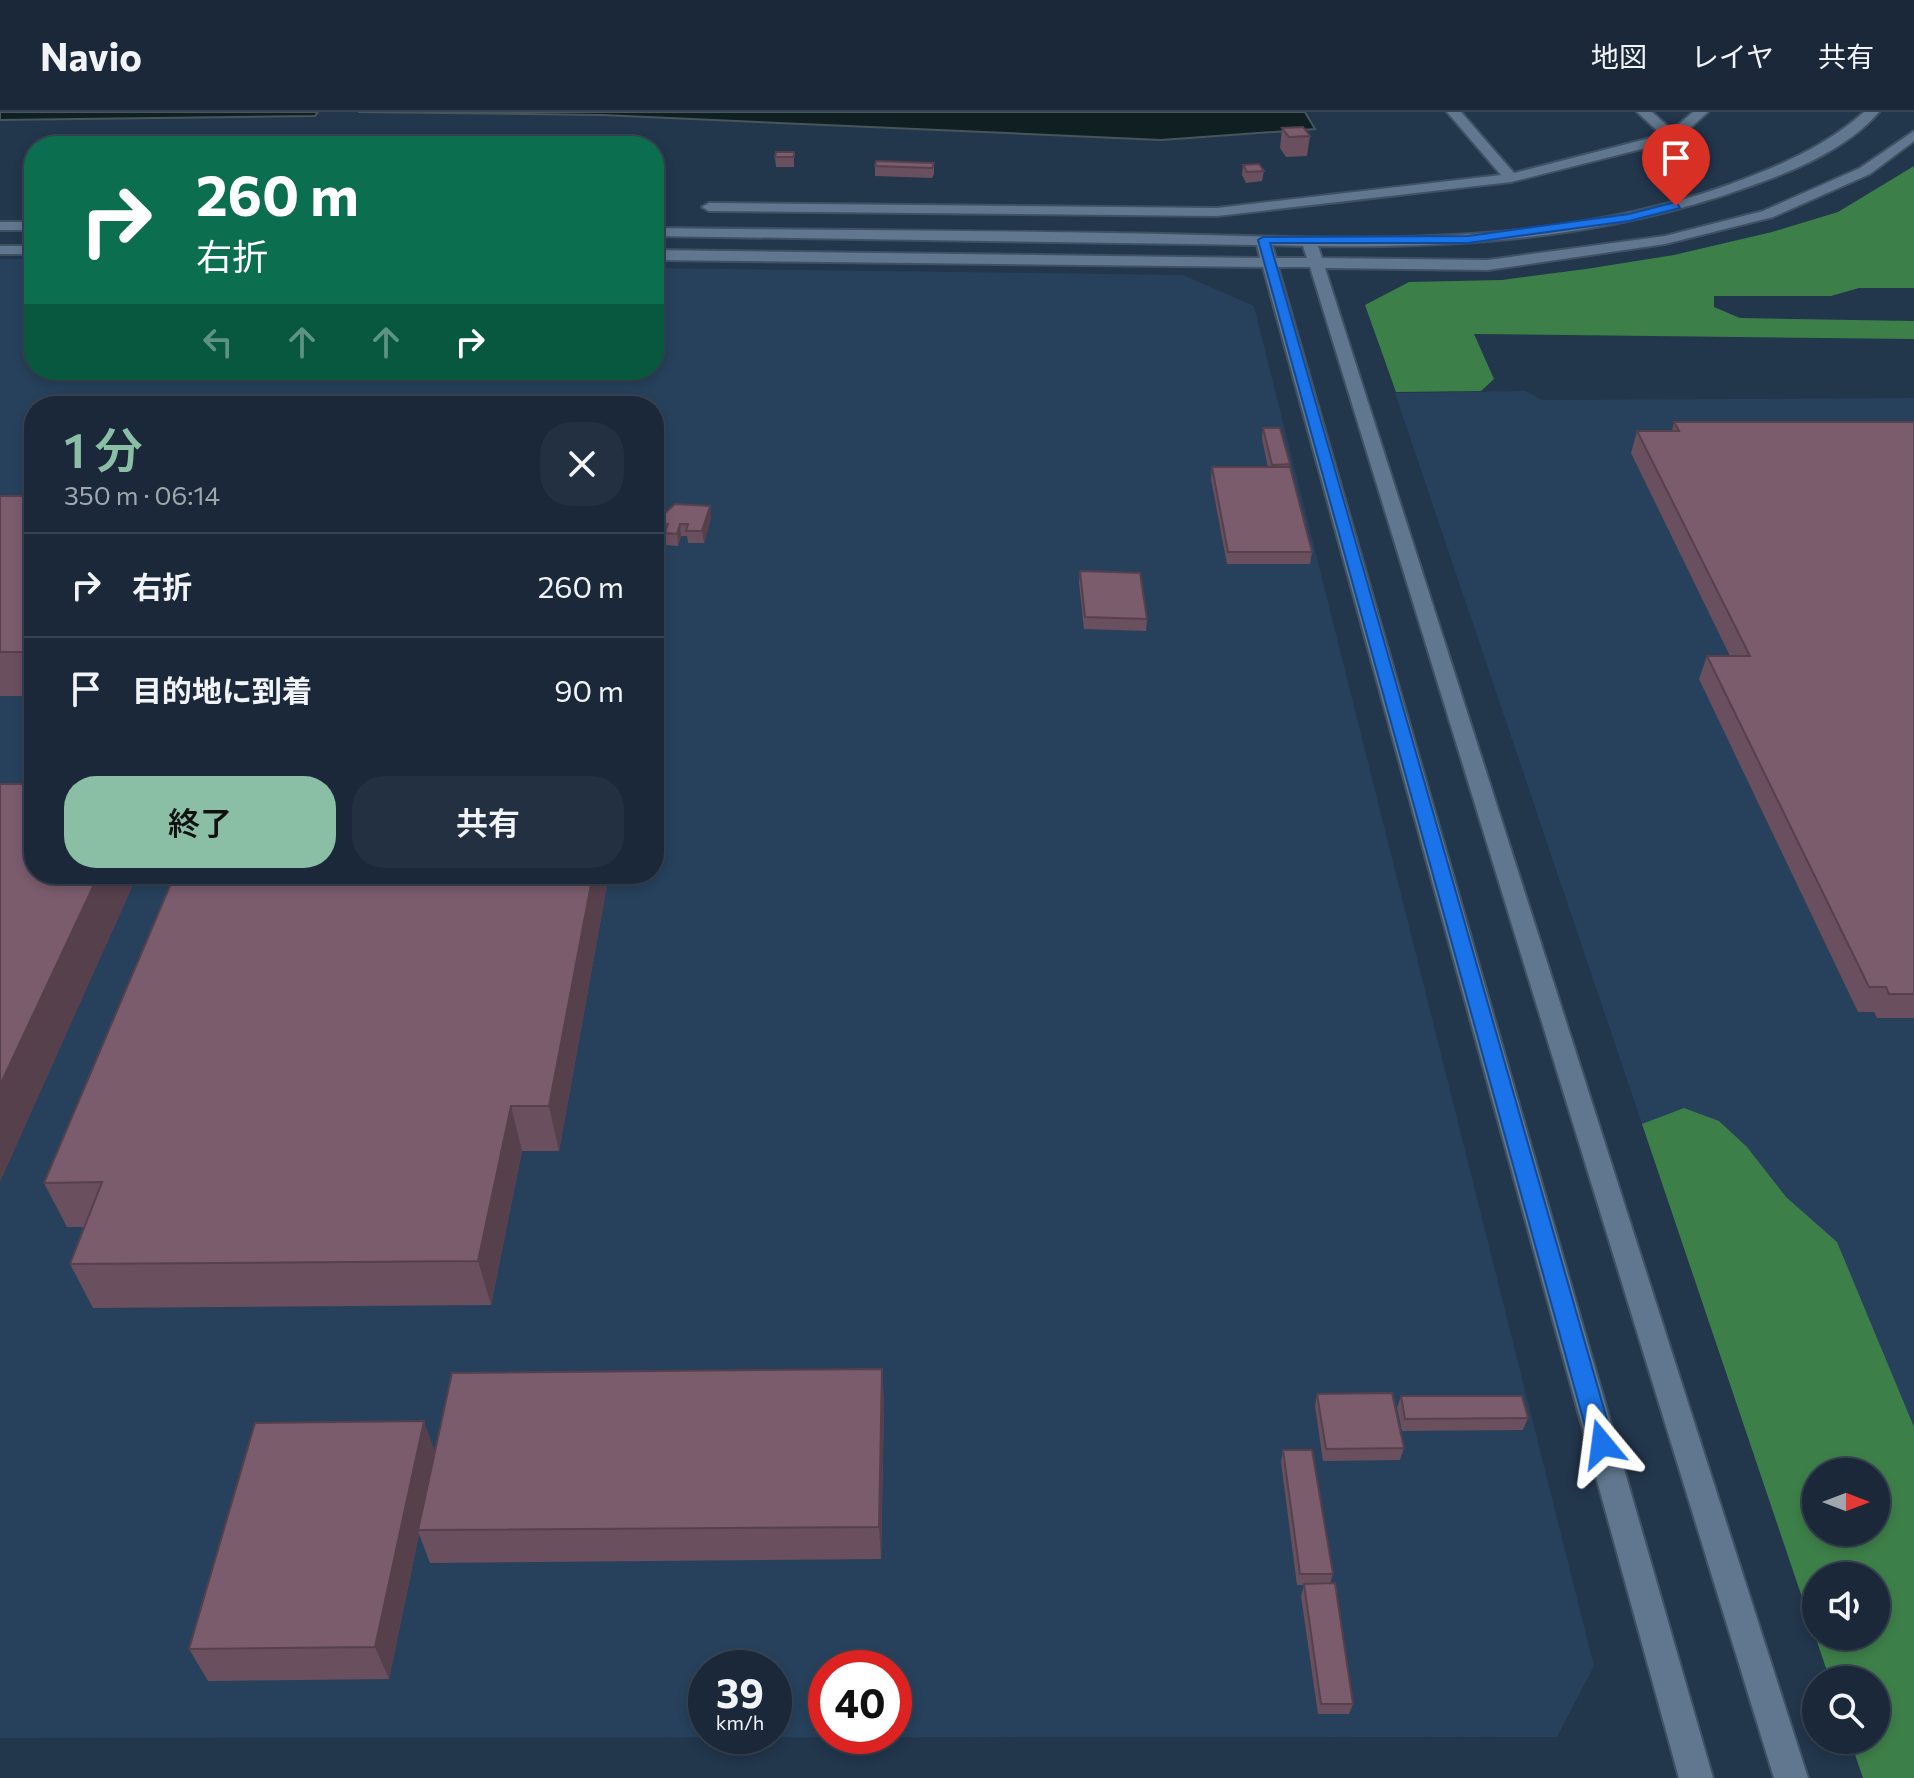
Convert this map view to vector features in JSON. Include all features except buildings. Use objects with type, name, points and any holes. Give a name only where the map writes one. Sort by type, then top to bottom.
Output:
[{"type":"street","points":[[1454,112],[1511,178]]},
{"type":"street","points":[[1644,112],[1672,137]]},
{"type":"street","points":[[709,207],[1217,212],[1511,178],[1672,137],[1701,112]]},
{"type":"street","points":[[664,255],[1150,260],[1266,251],[1312,252],[1468,239],[1629,217],[1724,194],[1816,155],[1872,112]]},
{"type":"street","points":[[664,232],[1145,238],[1266,251],[1488,265],[1665,240],[1768,214],[1865,171],[1914,135]]},
{"type":"street","points":[[0,226],[24,226]]},
{"type":"street","points":[[0,250],[24,250]]},
{"type":"street","points":[[1266,251],[1696,1778]]},
{"type":"street","points":[[1312,252],[1791,1778]]},
{"type":"shaded area","points":[[0,112],[318,112],[315,116],[0,120]]},
{"type":"shaded area","points":[[358,112],[1305,112],[1315,129],[1161,140],[602,115]]},
{"type":"shaded area","points":[[0,259],[24,259],[24,380],[664,380],[664,268],[1183,275],[1254,306],[1594,1666],[1557,1737],[912,1737],[912,1650],[808,1650],[808,1737],[792,1737],[792,1650],[688,1650],[688,1738],[0,1738]]},
{"type":"shaded area","points":[[1525,391],[1542,400],[1914,398],[1914,1778],[1863,1778],[1855,1754],[1890,1754],[1890,1666],[1825,1666],[1820,1650],[1890,1650],[1890,1562],[1802,1562],[1802,1597],[1395,393]]},
{"type":"green space","points":[[1914,166],[1914,288],[1859,288],[1831,296],[1714,296],[1714,307],[1740,318],[1914,321],[1914,339],[1474,334],[1494,379],[1481,391],[1396,392],[1365,305],[1409,282],[1502,280],[1586,269],[1674,255],[1772,232],[1838,212]]},
{"type":"green space","points":[[1684,1108],[1719,1121],[1747,1147],[1786,1197],[1837,1242],[1914,1427],[1914,1778],[1863,1778],[1855,1754],[1890,1754],[1890,1666],[1825,1666],[1820,1650],[1890,1650],[1890,1562],[1802,1562],[1802,1597],[1642,1124]]},
{"type":"route","points":[[1602,1444],[1263,240],[1468,239],[1629,217],[1676,206]]}]
